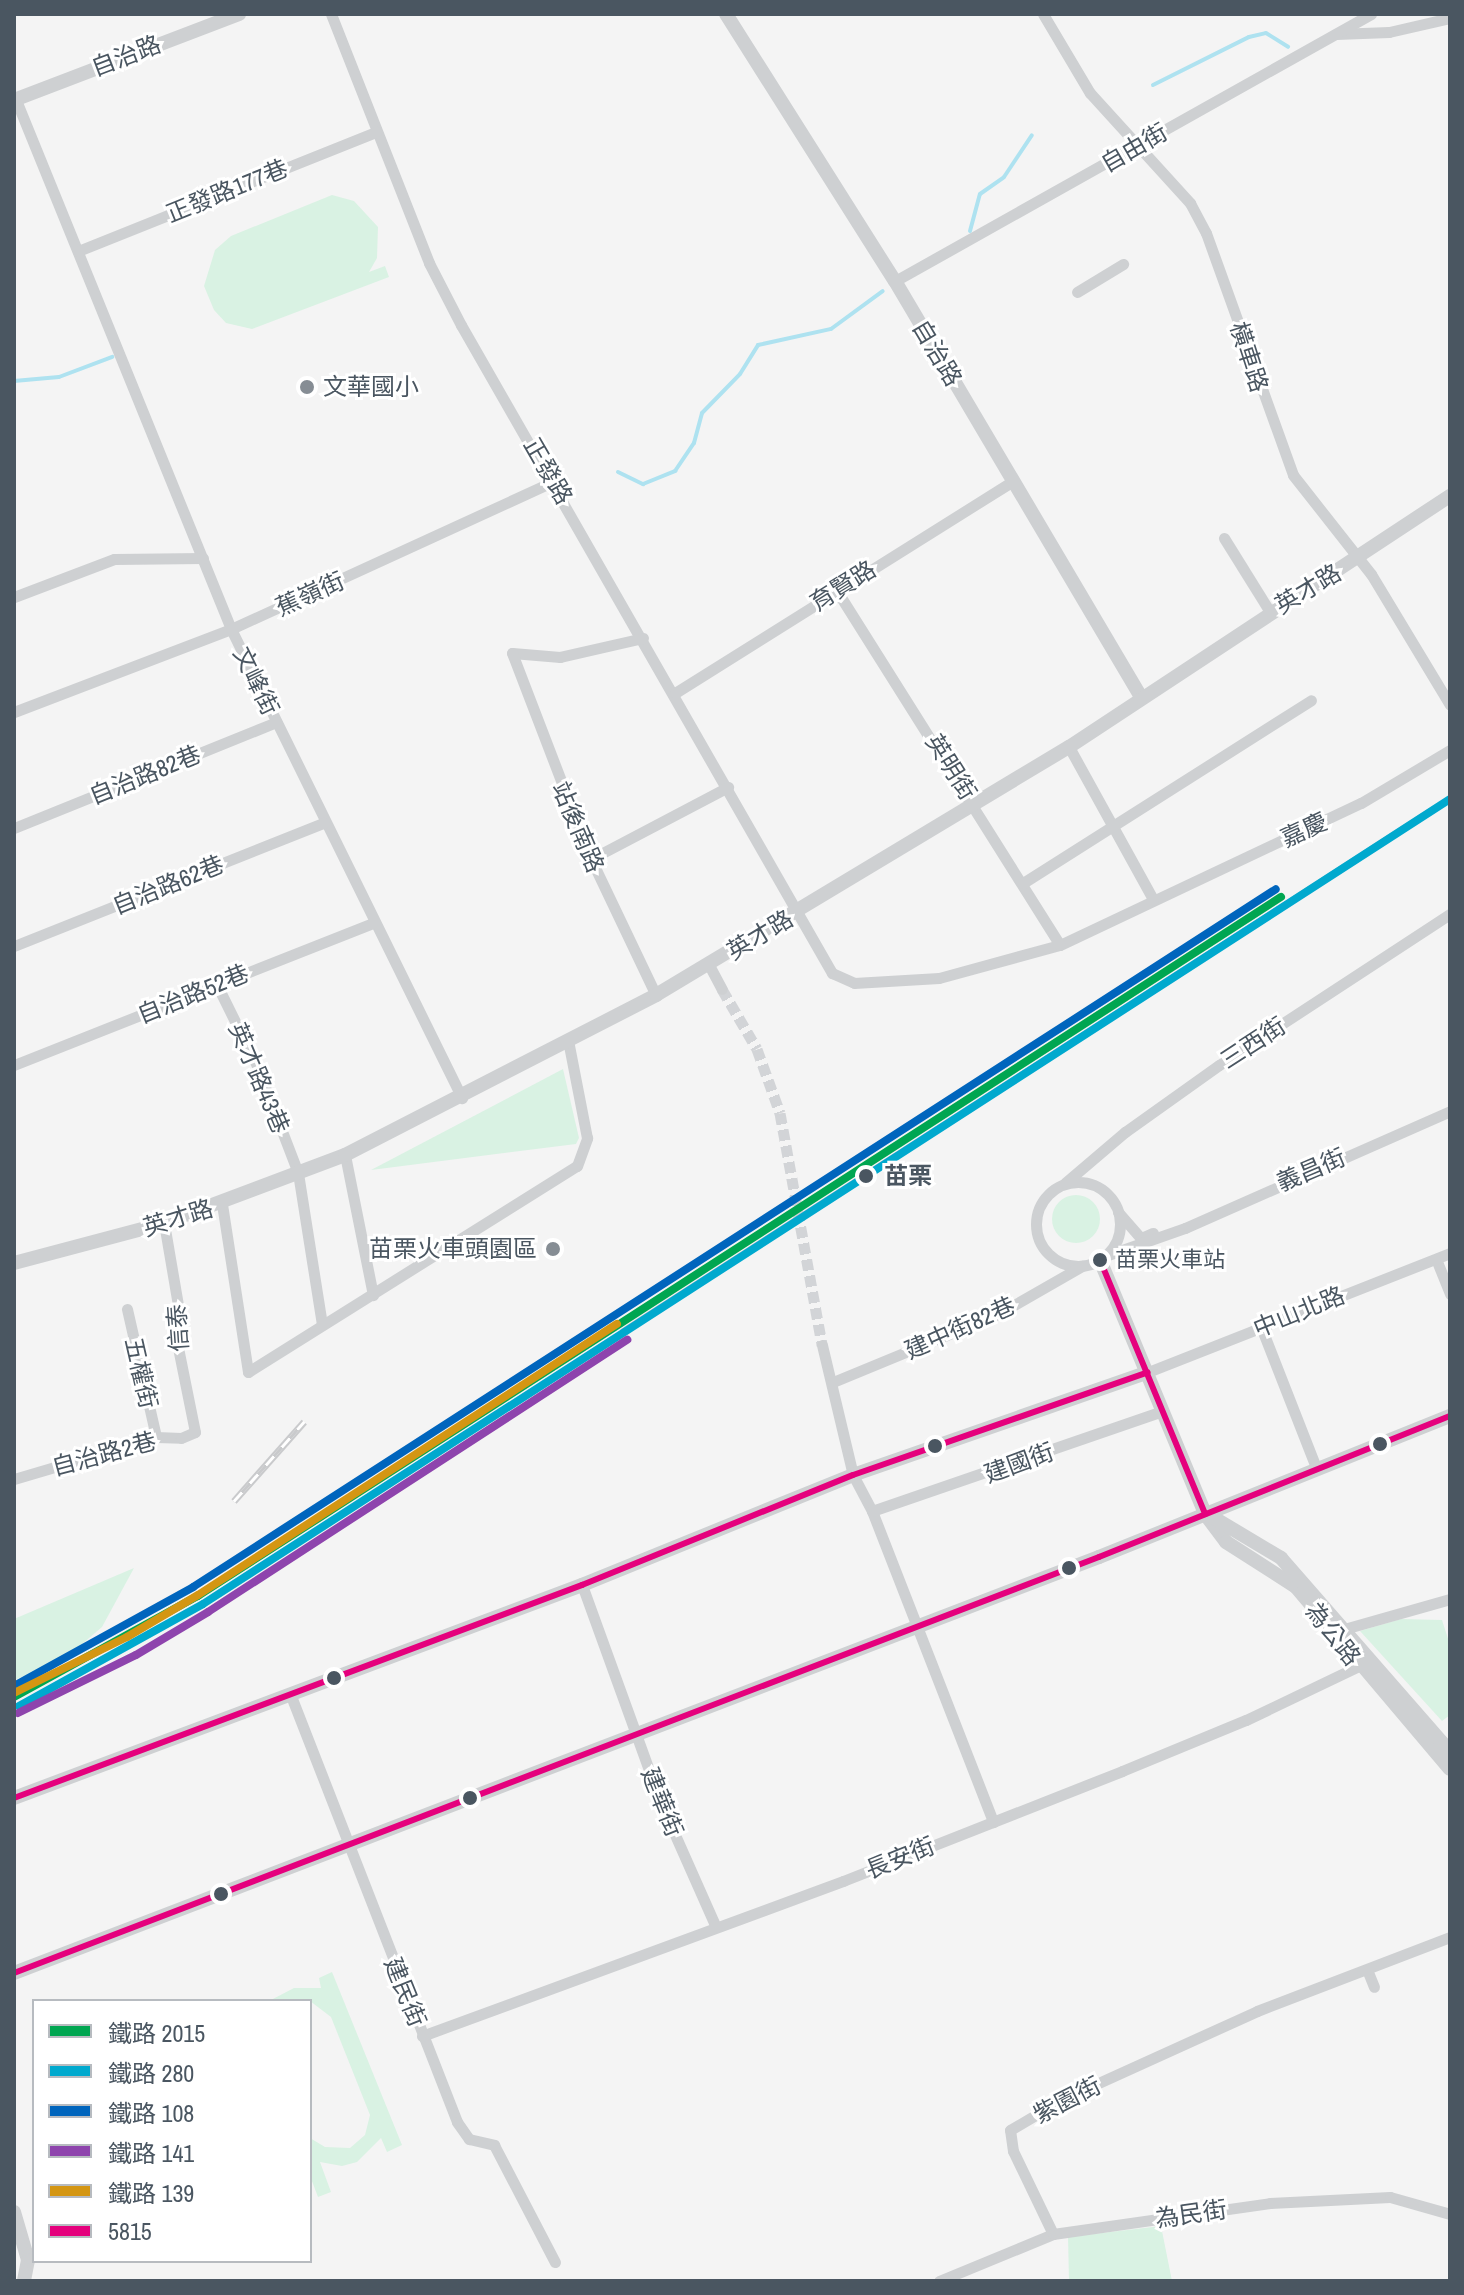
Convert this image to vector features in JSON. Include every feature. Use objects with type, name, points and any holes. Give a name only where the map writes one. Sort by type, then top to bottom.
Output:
[{"type":"street","name":"自治路","points":[[15,100],[239,14]]},
{"type":"street","name":"正發路","points":[[331,14],[429,263],[832,973],[854,983],[939,978],[1060,945]]},
{"type":"street","name":"自治路","points":[[726,14],[896,282],[1141,697]]},
{"type":"street","name":"橫車路","points":[[1043,14],[1090,93],[1190,203],[1206,233],[1293,475],[1359,557],[1450,705]]},
{"type":"street","name":"自由街","points":[[896,282],[1371,14]]},
{"type":"street","points":[[1334,34],[1389,32],[1450,18]]},
{"type":"street","name":"文峰街","points":[[15,100],[231,629],[372,923],[462,1098]]},
{"type":"street","name":"正發路177巷","points":[[78,251],[376,132]]},
{"type":"street","points":[[1077,292],[1123,264]]},
{"type":"street","name":"蕉嶺街","points":[[14,712],[231,629],[555,481]]},
{"type":"street","name":"育賢路","points":[[675,693],[1013,481]]},
{"type":"street","name":"英才路","points":[[14,1263],[164,1223],[222,1204],[345,1155],[462,1098],[656,995],[800,912],[1069,747],[1450,496]]},
{"type":"street","points":[[1224,538],[1270,612]]},
{"type":"street","points":[[14,597],[114,559],[203,558]]},
{"type":"street","name":"英明街","points":[[837,591],[974,803],[1060,945]]},
{"type":"street","name":"站後南路","points":[[643,638],[560,657],[512,653],[591,859],[656,995]]},
{"type":"street","points":[[1023,883],[1114,829],[1311,700]]},
{"type":"street","name":"自治路82巷","points":[[14,828],[276,722]]},
{"type":"street","points":[[1069,747],[1153,899]]},
{"type":"street","name":"嘉慶","points":[[1060,945],[1361,803],[1450,750]]},
{"type":"street","points":[[591,859],[728,787]]},
{"type":"street","name":"自治路62巷","points":[[14,946],[323,823]]},
{"type":"street","name":"三西街","points":[[1065,1183],[1125,1132],[1219,1065],[1450,914]]},
{"type":"street","name":"自治路52巷","points":[[14,1065],[372,923]]},
{"type":"street","points":[[709,965],[722,989]]},
{"type":"street","name":"英才路43巷","points":[[217,985],[257,1066],[298,1173]]},
{"type":"street","points":[[222,1204],[248,1372],[577,1166],[587,1138],[568,1040]]},
{"type":"street","name":"義昌街","points":[[1102,1258],[1173,1231],[1450,1111]]},
{"type":"street","points":[[345,1155],[373,1295]]},
{"type":"street","points":[[298,1173],[322,1324]]},
{"type":"street","points":[[1118,1211],[1118,1236],[1102,1258],[1082,1266],[1069,1265],[1046,1252],[1035,1227],[1042,1200],[1065,1183],[1078,1181],[1103,1190],[1141,1238],[1173,1231]]},
{"type":"street","name":"信泰","points":[[164,1223],[178,1305],[173,1323],[195,1432]]},
{"type":"street","name":"中山北路","points":[[1148,1372],[1450,1253]]},
{"type":"street","points":[[1102,1258],[1205,1514]]},
{"type":"street","points":[[1436,1259],[1450,1294]]},
{"type":"street","name":"建中街82巷","points":[[833,1382],[1000,1313],[1082,1266]]},
{"type":"street","name":"五權街","points":[[127,1309],[156,1437]]},
{"type":"street","points":[[1261,1327],[1316,1467]]},
{"type":"street","points":[[822,1345],[853,1475],[872,1511],[993,1822]]},
{"type":"street","points":[[14,1798],[582,1585],[853,1475],[1148,1372]]},
{"type":"street","name":"建國街","points":[[872,1511],[1163,1411]]},
{"type":"street","points":[[14,1973],[1205,1514],[1316,1467],[1450,1416]]},
{"type":"street","name":"自治路2巷","points":[[14,1479],[156,1437],[181,1438],[195,1432]]},
{"type":"street","name":"為公路","points":[[1205,1514],[1243,1531],[1281,1558],[1450,1769]]},
{"type":"street","name":"建華街","points":[[582,1585],[635,1734],[715,1925]]},
{"type":"street","points":[[1338,1630],[1450,1599]]},
{"type":"street","name":"為公路","points":[[1364,1665],[1450,1752]]},
{"type":"street","name":"長安街","points":[[422,2036],[993,1822],[1364,1665]]},
{"type":"street","name":"建民街","points":[[291,1696],[346,1844],[457,2122],[469,2139],[494,2145],[555,2262]]},
{"type":"street","points":[[1374,1987],[1368,1972],[1450,1937]]},
{"type":"street","name":"紫園街","points":[[1053,2234],[1013,2151],[1010,2130],[1061,2100],[1228,2024],[1368,1972]]},
{"type":"street","name":"為民街","points":[[939,2281],[1053,2234],[1270,2203],[1390,2197],[1450,2214]]},
{"type":"street","points":[[14,2212],[28,2260],[24,2281]]},
{"type":"green space","points":[[332,195],[354,201],[378,227],[377,258],[369,272],[385,266],[389,277],[252,329],[226,323],[214,310],[204,286],[215,250],[231,236]]},
{"type":"green space","points":[[563,1069],[579,1138],[576,1144],[371,1170]]},
{"type":"green space","points":[[1076,1195],[1093,1202],[1100,1219],[1093,1236],[1076,1243],[1059,1236],[1052,1219],[1059,1202]]},
{"type":"green space","points":[[134,1568],[102,1627],[61,1662],[14,1680],[14,1619]]},
{"type":"green space","points":[[1401,1619],[1442,1620],[1450,1645],[1450,1715],[1442,1721],[1360,1631]]},
{"type":"green space","points":[[332,1972],[402,2145],[387,2152],[381,2138],[357,2162],[342,2166],[320,2162],[331,2192],[318,2197],[312,2181],[312,2139],[325,2147],[350,2148],[365,2135],[370,2115],[331,2017],[312,2003],[312,1999],[273,1999],[294,1988],[321,1988],[319,1978]]},
{"type":"green space","points":[[1161,2226],[1172,2281],[1069,2281],[1068,2237]]},
{"type":"waterway","points":[[1153,85],[1249,37],[1266,33],[1288,47]]},
{"type":"waterway","points":[[970,231],[980,194],[1004,177],[1032,135]]},
{"type":"waterway","points":[[618,472],[643,484],[675,471],[694,443],[702,413],[740,374],[758,345],[831,329],[883,291]]},
{"type":"waterway","points":[[14,381],[59,377],[112,357]]},
{"type":"tunnel","points":[[722,989],[757,1049],[780,1113],[822,1345]]},
{"type":"railway","points":[[622,1332],[1435,808]]},
{"type":"railway","points":[[234,1501],[304,1422]]},
{"type":"rail line","name":"280","points":[[19,1706],[203,1604],[1450,799]]},
{"type":"rail line","name":"108","points":[[14,1686],[193,1587],[1276,889]]},
{"type":"rail line","name":"2015","points":[[14,1697],[198,1596],[1281,897]]},
{"type":"rail line","name":"139","points":[[14,1693],[127,1637],[198,1595],[617,1324]]},
{"type":"rail line","name":"141","points":[[18,1713],[136,1655],[208,1612],[627,1340]]},
{"type":"transit line","name":"5815","points":[[1100,1260],[1205,1514]]},
{"type":"transit line","name":"5815","points":[[14,1798],[582,1585],[853,1475],[1148,1372]]},
{"type":"transit line","name":"5815","points":[[14,1973],[1099,1557],[1450,1416]]},
{"type":"place","name":"文華國小","points":[[307,387]]},
{"type":"place","name":"苗栗","points":[[866,1176]]},
{"type":"place","name":"苗栗火車頭園區","points":[[553,1249]]},
{"type":"place","name":"苗栗火車站","points":[[1100,1260]]}]
